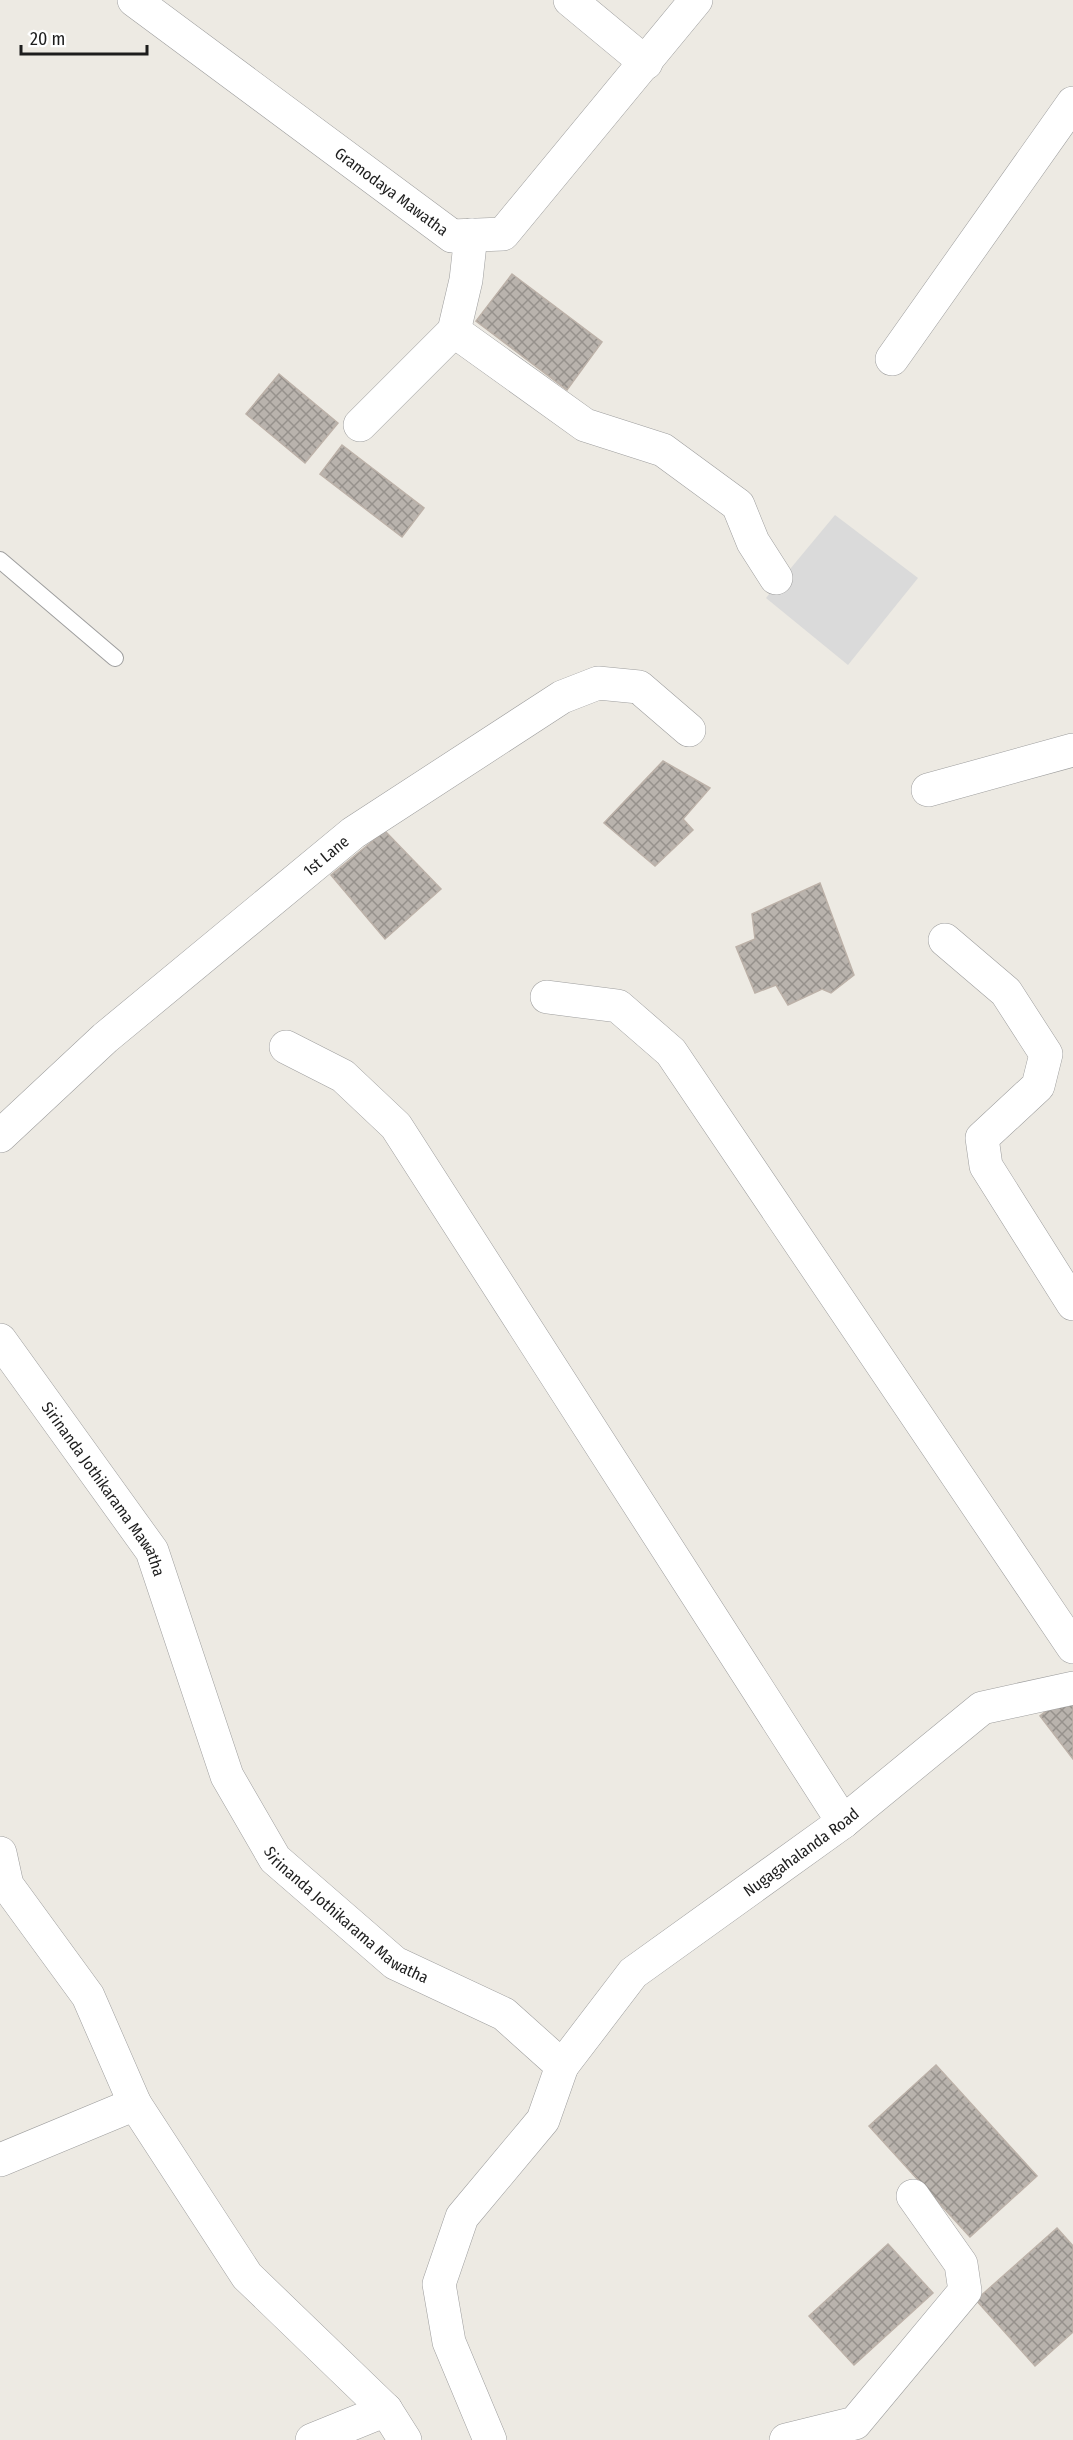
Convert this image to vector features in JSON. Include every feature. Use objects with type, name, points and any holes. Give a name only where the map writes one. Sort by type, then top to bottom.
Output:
[{"type":"street","name":"Gramodaya Mawatha","points":[[134,0],[452,236],[503,234],[696,0]]},
{"type":"street","points":[[570,0],[646,63]]},
{"type":"street","points":[[892,359],[1073,103]]},
{"type":"street","points":[[360,425],[454,331],[466,280],[471,236]]},
{"type":"street","points":[[454,331],[585,425],[663,450],[738,505],[753,542],[776,578]]},
{"type":"street","name":"1st Lane","points":[[0,1136],[105,1038],[353,832],[562,696],[598,683],[639,687],[689,730]]},
{"type":"street","points":[[928,790],[1073,750]]},
{"type":"street","points":[[945,940],[1006,992],[1046,1054],[1038,1086],[982,1138],[986,1166],[1073,1304]]},
{"type":"street","points":[[548,997],[618,1006],[670,1052],[1073,1647]]},
{"type":"street","points":[[286,1047],[344,1076],[396,1126],[843,1822]]},
{"type":"street","name":"Sirinanda Jothikarama Mawatha","points":[[0,1340],[152,1551],[227,1776],[275,1859],[395,1963],[504,2014],[562,2066]]},
{"type":"street","name":"Nugagahalanda Road","points":[[562,2066],[633,1973],[843,1822],[982,1708],[1073,1689]]},
{"type":"street","points":[[0,1853],[7,1884],[88,1996],[135,2104],[248,2276],[386,2410],[405,2440]]},
{"type":"street","points":[[490,2440],[449,2342],[439,2284],[462,2217],[543,2120],[562,2066]]},
{"type":"street","points":[[0,2160],[135,2104]]},
{"type":"street","points":[[786,2440],[855,2423],[965,2291],[961,2264],[913,2196]]},
{"type":"street","points":[[312,2440],[386,2410]]},
{"type":"lane","points":[[0,560],[115,658]]},
{"type":"shaded area","points":[[835,515],[918,578],[848,665],[766,598]]},
{"type":"building","points":[[512,274],[602,342],[567,390],[476,321]]},
{"type":"building","points":[[279,374],[338,423],[305,463],[246,414]]},
{"type":"building","points":[[342,445],[424,508],[402,537],[320,474]]},
{"type":"building","points":[[663,761],[710,788],[683,819],[693,830],[655,866],[604,823]]},
{"type":"building","points":[[385,831],[441,889],[385,939],[331,875]]},
{"type":"building","points":[[820,883],[854,975],[831,993],[822,989],[788,1005],[776,985],[755,993],[736,947],[755,939],[752,914]]},
{"type":"building","points":[[1069,1693],[1073,1698],[1073,1759],[1040,1716]]},
{"type":"building","points":[[936,2065],[1037,2176],[970,2237],[869,2126]]},
{"type":"building","points":[[1057,2228],[1073,2246],[1073,2332],[1035,2366],[976,2300]]},
{"type":"building","points":[[888,2244],[933,2293],[854,2365],[809,2316]]}]
